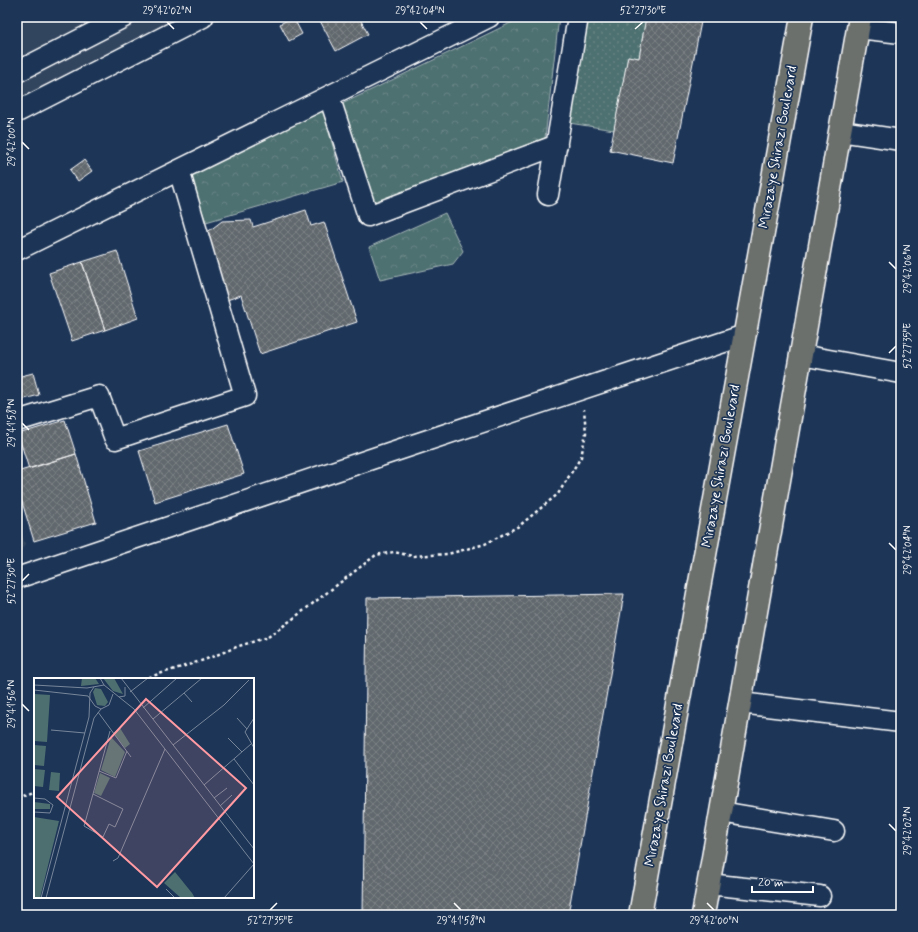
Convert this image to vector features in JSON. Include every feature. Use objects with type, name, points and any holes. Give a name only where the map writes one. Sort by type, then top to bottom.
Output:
[{"type":"main road","name":"Mirazaye Shirazi Boulevard","points":[[640,915],[802,17]]},
{"type":"main road","points":[[703,915],[859,22]]},
{"type":"street","points":[[17,72],[124,17]]},
{"type":"street","points":[[17,112],[203,17]]},
{"type":"street","points":[[17,250],[489,17]]},
{"type":"street","points":[[548,195],[578,17]]},
{"type":"street","points":[[859,22],[901,33]]},
{"type":"street","points":[[328,96],[368,216],[557,145]]},
{"type":"street","points":[[840,131],[901,140]]},
{"type":"street","points":[[17,421],[99,396],[115,439],[245,396],[179,170]]},
{"type":"street","points":[[17,578],[396,450],[745,335]]},
{"type":"street","points":[[801,355],[901,373]]},
{"type":"street","points":[[740,703],[901,722]]},
{"type":"street","points":[[721,812],[834,831]]},
{"type":"street","points":[[708,884],[820,896]]},
{"type":"path","points":[[146,678],[204,660],[239,646],[268,637],[376,555],[394,552],[412,556],[448,554],[485,544],[519,526],[558,494],[581,456],[586,433],[583,389]]},
{"type":"path","points":[[17,798],[34,791]]},
{"type":"shaded area","points":[[17,17],[224,17],[17,122]]},
{"type":"shaded area","points":[[17,515],[25,544],[17,560]]},
{"type":"green space","points":[[523,17],[559,17],[545,138],[373,203],[342,104]]},
{"type":"green space","points":[[586,17],[646,17],[639,58],[628,56],[614,130],[569,123]]},
{"type":"green space","points":[[323,111],[343,182],[206,222],[189,175]]},
{"type":"green space","points":[[445,213],[463,251],[453,264],[380,280],[369,247]]},
{"type":"building","points":[[293,17],[302,34],[289,41],[280,24]]},
{"type":"building","points":[[318,17],[359,17],[368,34],[336,51]]},
{"type":"building","points":[[646,17],[702,17],[673,163],[610,150],[628,56],[639,58]]},
{"type":"building","points":[[84,160],[92,171],[78,181],[70,170]]},
{"type":"building","points":[[306,210],[311,226],[324,222],[357,322],[260,354],[241,295],[227,300],[205,234],[222,221],[251,220],[253,227]]},
{"type":"building","points":[[117,251],[138,318],[105,330],[82,262]]},
{"type":"building","points":[[82,262],[105,330],[72,341],[49,273]]},
{"type":"building","points":[[33,373],[39,395],[17,401],[17,377]]},
{"type":"building","points":[[65,420],[76,454],[29,469],[18,434]]},
{"type":"building","points":[[228,424],[244,474],[155,502],[139,451]]},
{"type":"building","points":[[76,454],[96,522],[34,541],[17,486],[17,472]]},
{"type":"building","points":[[624,594],[568,915],[363,915],[367,598]]}]
